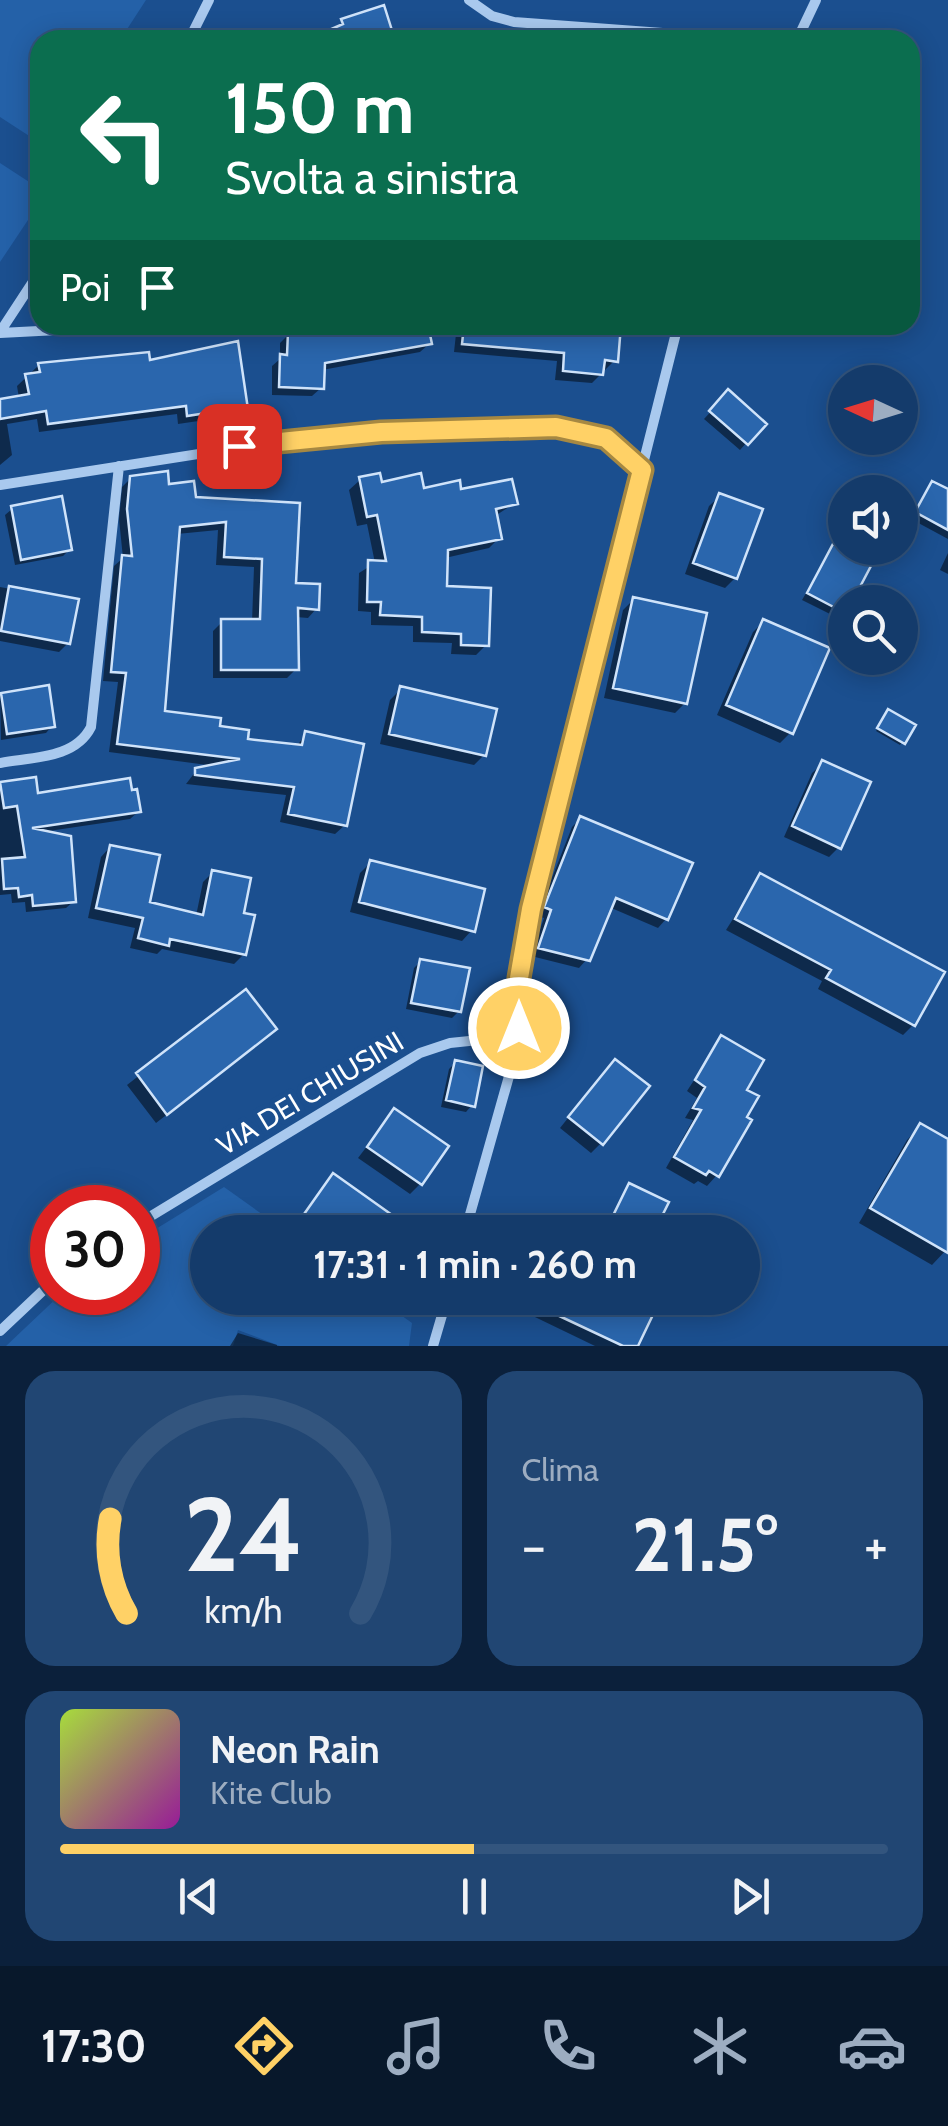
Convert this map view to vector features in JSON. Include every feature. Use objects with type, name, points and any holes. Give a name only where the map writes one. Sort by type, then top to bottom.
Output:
[{"type":"street","points":[[194,30],[208,0]]},
{"type":"street","points":[[470,0],[492,16],[514,22],[622,30]]},
{"type":"street","points":[[802,30],[816,0]]},
{"type":"street","points":[[0,332],[30,286]]},
{"type":"street","points":[[0,332],[30,331]]},
{"type":"street","points":[[470,1215],[518,1036],[519,978],[531,909],[676,335]]},
{"type":"street","points":[[0,486],[312,437],[541,426],[606,438],[642,470]]},
{"type":"street","points":[[0,763],[65,752],[83,740],[91,727],[119,466]]},
{"type":"street","name":"VIA DEI CHIUSINI","points":[[160,1211],[420,1053],[450,1043],[518,1036]]},
{"type":"street","points":[[0,1331],[30,1303]]},
{"type":"street","points":[[433,1346],[441,1315]]},
{"type":"shaded area","points":[[0,0],[146,0],[126,30],[30,30],[30,136],[0,117]]},
{"type":"shaded area","points":[[0,163],[30,182],[30,217],[0,262]]},
{"type":"shaded area","points":[[224,1187],[263,1215],[190,1215],[190,1315],[401,1315],[412,1323],[409,1346],[280,1346],[238,1330],[233,1346],[6,1346],[39,1315],[160,1315],[160,1226]]},
{"type":"building","points":[[384,5],[392,30],[329,30],[343,24],[341,19]]},
{"type":"building","points":[[288,335],[430,335],[432,344],[325,363],[324,389],[279,387],[280,354],[287,355]]},
{"type":"building","points":[[463,335],[620,335],[618,362],[605,360],[603,375],[563,371],[564,353],[462,344]]},
{"type":"building","points":[[238,341],[249,416],[222,420],[220,411],[187,416],[186,406],[48,424],[46,411],[0,419],[0,399],[29,394],[25,374],[40,372],[38,363],[149,352],[150,360]]},
{"type":"building","points":[[728,389],[767,424],[748,445],[709,411]]},
{"type":"building","points":[[168,471],[169,484],[194,481],[196,497],[300,503],[296,583],[320,584],[319,610],[298,608],[299,670],[221,670],[221,619],[260,619],[262,559],[224,557],[226,522],[180,527],[165,711],[221,718],[220,726],[249,730],[248,739],[302,745],[305,731],[364,744],[347,826],[288,814],[294,787],[195,775],[195,768],[240,759],[117,744],[126,673],[111,672],[122,555],[132,556],[127,509],[130,476]]},
{"type":"building","points":[[380,473],[382,482],[421,473],[424,488],[460,480],[461,489],[512,479],[518,504],[496,509],[502,539],[448,550],[447,586],[491,588],[489,646],[461,645],[461,634],[422,632],[422,617],[380,615],[381,602],[367,602],[368,560],[386,561],[377,515],[367,517],[359,477]]},
{"type":"building","points":[[932,481],[948,489],[948,530],[918,514]]},
{"type":"building","points":[[719,493],[763,509],[737,579],[693,563]]},
{"type":"building","points":[[62,496],[72,550],[21,560],[11,506]]},
{"type":"building","points":[[828,553],[828,565],[871,565],[861,585],[828,585],[828,604],[807,593]]},
{"type":"building","points":[[9,586],[79,599],[70,644],[1,631]]},
{"type":"building","points":[[633,597],[707,613],[687,704],[613,688]]},
{"type":"building","points":[[763,619],[828,647],[793,734],[726,705]]},
{"type":"building","points":[[49,685],[55,727],[7,734],[1,693]]},
{"type":"building","points":[[400,686],[497,709],[486,756],[389,734]]},
{"type":"building","points":[[888,709],[916,725],[905,744],[877,728]]},
{"type":"building","points":[[822,760],[871,782],[841,849],[792,826]]},
{"type":"building","points":[[36,777],[38,793],[130,778],[132,790],[137,789],[141,812],[32,828],[71,836],[76,902],[33,906],[32,895],[19,897],[18,888],[4,889],[2,859],[25,857],[17,806],[4,808],[0,782]]},
{"type":"building","points":[[580,816],[693,863],[668,920],[616,898],[590,961],[538,948],[551,910],[544,907]]},
{"type":"building","points":[[110,845],[160,855],[150,902],[203,915],[212,870],[251,878],[244,913],[255,915],[246,955],[170,939],[169,946],[138,938],[143,918],[96,908]]},
{"type":"building","points":[[370,860],[485,889],[475,932],[359,902]]},
{"type":"building","points":[[760,873],[945,972],[915,1026],[826,978],[831,970],[735,919]]},
{"type":"building","points":[[420,959],[470,968],[461,1012],[411,1003]]},
{"type":"building","points":[[246,989],[277,1029],[167,1115],[136,1073]]},
{"type":"building","points":[[721,1035],[764,1060],[747,1090],[759,1096],[747,1117],[752,1120],[719,1177],[709,1171],[706,1175],[674,1157],[701,1110],[693,1108],[705,1087],[695,1080]]},
{"type":"building","points":[[615,1059],[650,1086],[603,1145],[568,1117]]},
{"type":"building","points":[[455,1060],[483,1066],[475,1107],[446,1100]]},
{"type":"building","points":[[394,1108],[449,1146],[422,1185],[367,1147]]},
{"type":"building","points":[[920,1123],[948,1139],[948,1253],[870,1208]]},
{"type":"building","points":[[333,1173],[392,1215],[303,1215]]},
{"type":"building","points":[[629,1183],[669,1202],[662,1215],[613,1215]]},
{"type":"building","points":[[557,1315],[653,1315],[638,1346],[623,1346]]},
{"type":"route","points":[[239,446],[381,432],[556,427],[584,430],[616,442],[642,470],[531,909],[519,978],[519,1028]]}]
